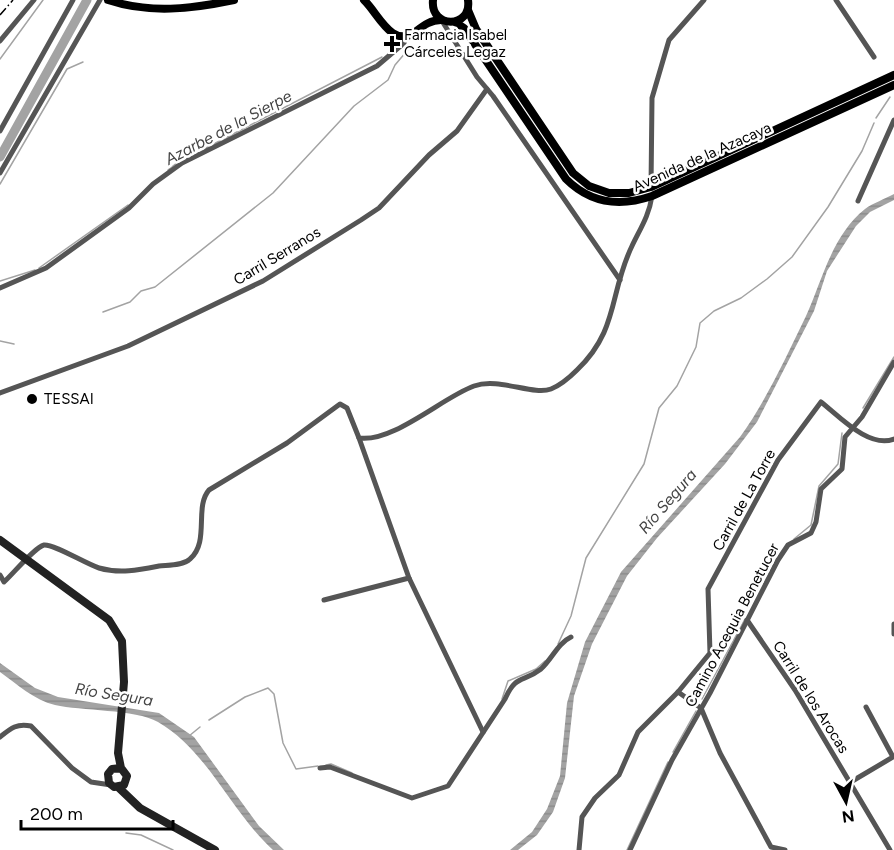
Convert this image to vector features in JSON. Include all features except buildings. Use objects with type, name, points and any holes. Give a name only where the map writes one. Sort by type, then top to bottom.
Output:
[{"type":"main road","points":[[108,0],[152,10],[197,7],[234,0]]},
{"type":"main road","points":[[364,0],[393,34],[406,37],[442,20],[454,22],[463,18],[468,3]]},
{"type":"main road","points":[[421,28],[433,3]]},
{"type":"main road","points":[[433,3],[442,20]]},
{"type":"main road","name":"Avenida de la Azacaya","points":[[468,3],[477,30],[573,173],[589,186],[609,193],[629,194],[652,191],[894,85]]},
{"type":"main road","name":"Avenida de la Azacaya","points":[[454,22],[464,28],[558,169],[573,187],[584,194],[607,202],[630,202],[894,75]]},
{"type":"street","points":[[0,41],[34,0]]},
{"type":"street","points":[[0,131],[73,0]]},
{"type":"street","points":[[0,173],[100,0]]},
{"type":"street","points":[[359,438],[371,439],[428,412],[475,385],[507,383],[543,391],[567,380],[594,354],[610,322],[620,280],[632,246],[649,214],[652,191],[652,98],[669,40],[704,0]]},
{"type":"street","points":[[837,0],[874,57]]},
{"type":"street","points":[[442,20],[487,89],[620,280]]},
{"type":"street","points":[[0,288],[46,268],[129,208],[153,184],[182,163],[377,66],[404,43],[406,37]]},
{"type":"street","name":"Carril Serranos","points":[[0,393],[128,346],[262,281],[361,220],[379,208],[429,156],[457,131],[487,89]]},
{"type":"street","points":[[858,201],[894,120]]},
{"type":"street","name":"Camino Acequia Benetucer","points":[[631,849],[672,760],[788,545],[811,533],[816,522],[820,489],[842,470],[845,437],[894,362]]},
{"type":"street","name":"Carril de La Torre","points":[[678,692],[711,653],[708,589],[778,460],[821,402],[852,427],[874,440],[894,439]]},
{"type":"street","points":[[0,575],[4,582],[36,548],[45,545],[53,546],[84,562],[111,571],[144,570],[189,561],[195,553],[203,528],[204,500],[209,490],[287,443],[340,404],[347,408],[410,578],[483,732]]},
{"type":"street","points":[[0,540],[15,554],[27,560],[109,620],[122,641],[124,682],[118,753],[132,798]]},
{"type":"street","points":[[324,600],[410,578]]},
{"type":"street","name":"Carril de los Arocas","points":[[747,620],[795,690],[890,850]]},
{"type":"street","points":[[894,624],[894,634]]},
{"type":"street","points":[[320,768],[330,767],[412,798],[448,786],[512,684],[539,670],[557,652],[563,641],[571,637]]},
{"type":"street","points":[[579,850],[578,838],[582,817],[595,798],[619,775],[638,732],[678,692],[701,708],[720,753],[771,847],[785,850]]},
{"type":"street","points":[[849,783],[893,756],[866,707]]},
{"type":"street","points":[[0,737],[13,726],[22,724],[31,726],[72,768],[90,782],[114,786],[126,782]]},
{"type":"street","points":[[90,782],[107,777],[118,753]]},
{"type":"street","points":[[112,769],[121,768]]},
{"type":"street","points":[[107,777],[114,786],[132,798],[140,808],[215,850]]},
{"type":"shaded area","points":[[894,194],[894,200],[870,212],[856,226],[827,271],[814,311],[757,422],[725,464],[657,538],[627,576],[592,644],[574,696],[565,778],[553,812],[537,835],[518,850],[510,850],[532,832],[547,809],[560,776],[567,703],[585,642],[621,572],[740,437],[783,363],[806,316],[829,259],[844,232],[865,209]]},
{"type":"shaded area","points":[[0,663],[35,688],[58,697],[159,713],[194,737],[259,826],[284,850],[273,850],[258,835],[191,749],[176,734],[158,722],[122,712],[47,703],[0,672]]},
{"type":"waterway","points":[[0,59],[43,0]]},
{"type":"waterway","points":[[0,157],[87,0]]},
{"type":"waterway","points":[[103,312],[130,302],[141,291],[155,287],[273,193],[354,106],[388,80],[395,65],[412,45]]},
{"type":"waterway","name":"Azarbe de la Sierpe","points":[[204,149],[382,57]]},
{"type":"waterway","points":[[0,184],[67,69],[83,62]]},
{"type":"waterway","points":[[876,118],[890,97]]},
{"type":"waterway","points":[[558,644],[571,616],[586,558],[644,464],[659,408],[677,386],[696,347],[700,323],[714,311],[741,298],[792,257],[828,207],[862,151],[874,123]]},
{"type":"waterway","name":"Azarbe de la Sierpe","points":[[168,170],[178,162]]},
{"type":"waterway","name":"Azarbe de la Sierpe","points":[[39,268],[128,205]]},
{"type":"waterway","name":"Azarbe de la Sierpe","points":[[0,281],[35,270]]},
{"type":"waterway","points":[[0,341],[14,344]]},
{"type":"waterway","points":[[863,408],[894,357]]},
{"type":"waterway","points":[[794,539],[811,525],[819,486],[838,464],[842,433]]},
{"type":"waterway","points":[[702,699],[745,619]]},
{"type":"waterway","points":[[502,699],[508,681],[536,669],[545,661]]},
{"type":"waterway","points":[[209,720],[245,697],[268,688],[274,694],[283,743],[296,769],[318,766]]},
{"type":"waterway","points":[[673,752],[696,711]]},
{"type":"waterway","points":[[189,736],[200,727]]},
{"type":"waterway","points":[[627,850],[668,762]]},
{"type":"waterway","points":[[326,765],[331,764],[352,773]]},
{"type":"waterway","points":[[126,833],[141,835],[173,850]]},
{"type":"railway","points":[[0,15],[13,0]]},
{"type":"place","name":"Farmacia Isabel Cárceles Legaz","points":[[392,44]]},
{"type":"place","name":"TESSAI","points":[[32,399]]},
{"type":"water label","name":"Río Segura","points":[[667,501]]},
{"type":"water label","name":"Río Segura","points":[[114,694]]}]
